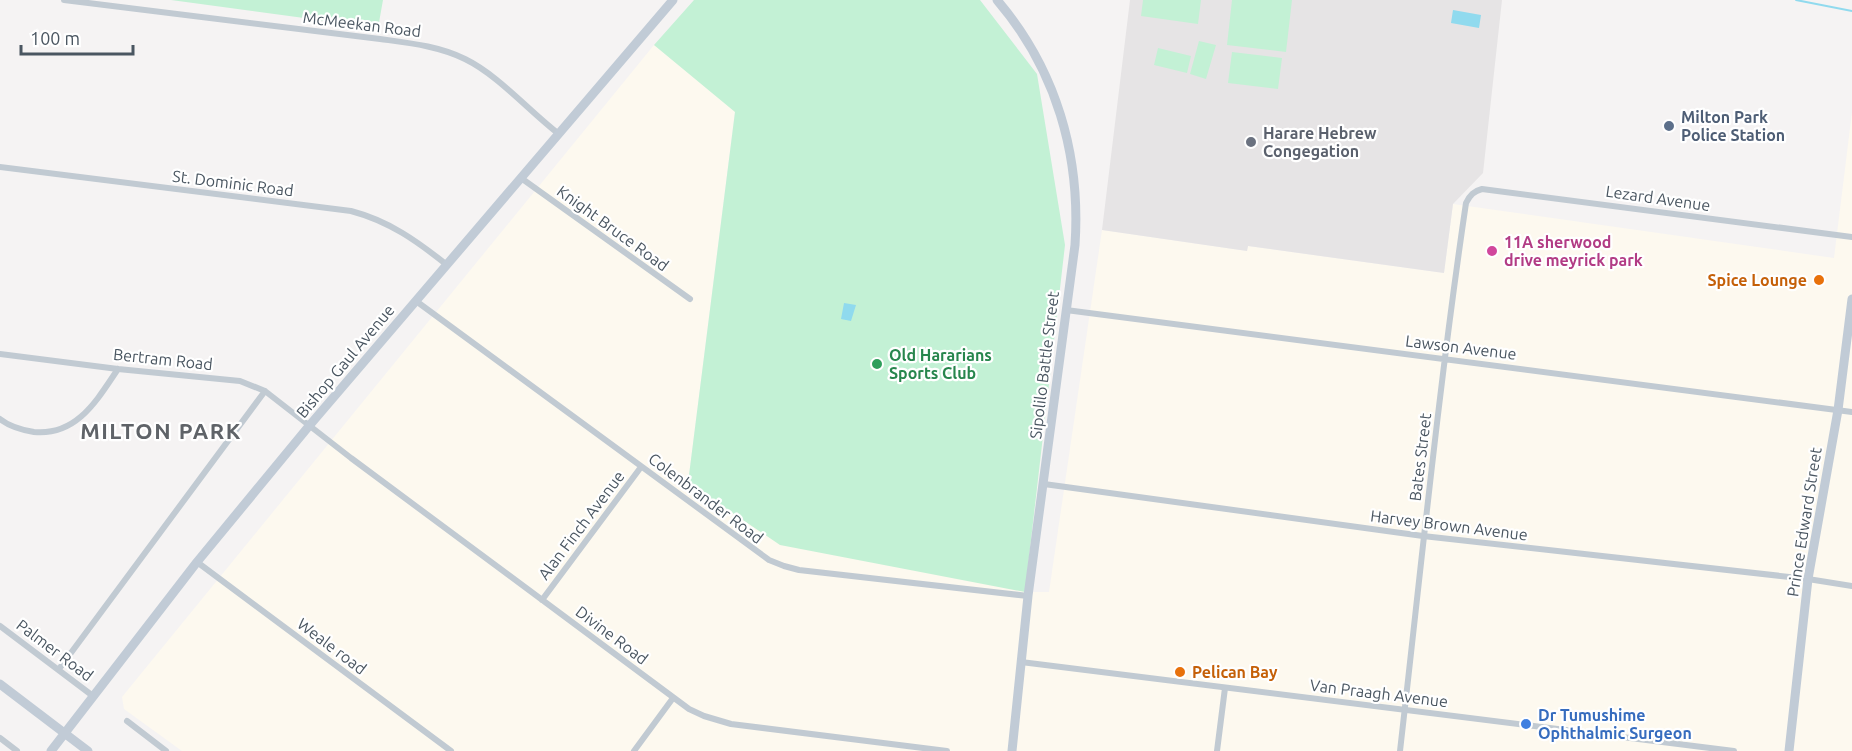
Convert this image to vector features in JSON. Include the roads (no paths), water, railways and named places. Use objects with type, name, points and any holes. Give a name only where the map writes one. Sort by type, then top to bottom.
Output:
[{"type":"main road","name":"Bishop Gaul Avenue","points":[[51,751],[196,562],[309,426],[673,0]]},
{"type":"main road","name":"Sipolilo Battle Street","points":[[997,0],[1033,50],[1046,74],[1064,123],[1075,185],[1077,218],[1028,596],[1011,751]]},
{"type":"main road","name":"Prince Edward Street","points":[[1789,751],[1808,579],[1838,410],[1852,299]]},
{"type":"main road","points":[[0,684],[88,751]]},
{"type":"street","name":"McMeekan Road","points":[[63,0],[402,42],[445,51],[466,59],[482,70],[559,134]]},
{"type":"street","name":"St. Dominic Road","points":[[0,167],[351,211],[390,224],[447,265]]},
{"type":"street","name":"Knight Bruce Road","points":[[521,178],[690,299]]},
{"type":"street","name":"Lezard Avenue","points":[[1466,203],[1475,191],[1482,189],[1852,237]]},
{"type":"street","name":"Bates Street","points":[[1400,751],[1423,536],[1466,203]]},
{"type":"street","name":"Colenbrander Road","points":[[416,301],[752,550],[769,560],[784,567],[1028,596]]},
{"type":"street","name":"Lawson Avenue","points":[[1066,309],[1852,412]]},
{"type":"street","name":"Bertram Road","points":[[0,354],[240,381],[265,391],[309,426]]},
{"type":"street","points":[[0,419],[21,430],[47,433],[63,429],[78,420],[118,369]]},
{"type":"street","points":[[59,669],[265,391]]},
{"type":"street","name":"Divine Road","points":[[309,426],[673,698],[704,716],[731,724],[947,751]]},
{"type":"street","name":"Alan Finch Avenue","points":[[542,600],[641,467]]},
{"type":"street","name":"Harvey Brown Avenue","points":[[1044,484],[1423,536],[1808,579],[1852,586]]},
{"type":"street","name":"Weale road","points":[[196,562],[451,751]]},
{"type":"street","name":"Palmer Road","points":[[0,626],[93,696]]},
{"type":"street","name":"Van Praagh Avenue","points":[[1021,662],[1734,751]]},
{"type":"street","points":[[1217,751],[1225,688]]},
{"type":"street","points":[[634,751],[673,698]]},
{"type":"street","points":[[127,721],[166,751]]},
{"type":"street","points":[[0,738],[17,751]]},
{"type":"water","points":[[1453,10],[1481,15],[1479,28],[1451,23]]},
{"type":"water","points":[[844,303],[856,305],[851,321],[841,319]]},
{"type":"waterway","points":[[1796,0],[1852,11]]},
{"type":"place","name":"Milton Park Police Station","points":[[1669,126]]},
{"type":"place","name":"Harare Hebrew Congegation","points":[[1251,142]]},
{"type":"place","name":"11A sherwood drive meyrick park","points":[[1492,251]]},
{"type":"place","name":"Spice Lounge","points":[[1819,280]]},
{"type":"place","name":"Old Hararians Sports Club","points":[[877,364]]},
{"type":"place","name":"Pelican Bay","points":[[1180,672]]},
{"type":"place","name":"Dr Tumushime Ophthalmic Surgeon","points":[[1526,724]]},
{"type":"district","name":"MILTON PARK","points":[[161,430]]}]
